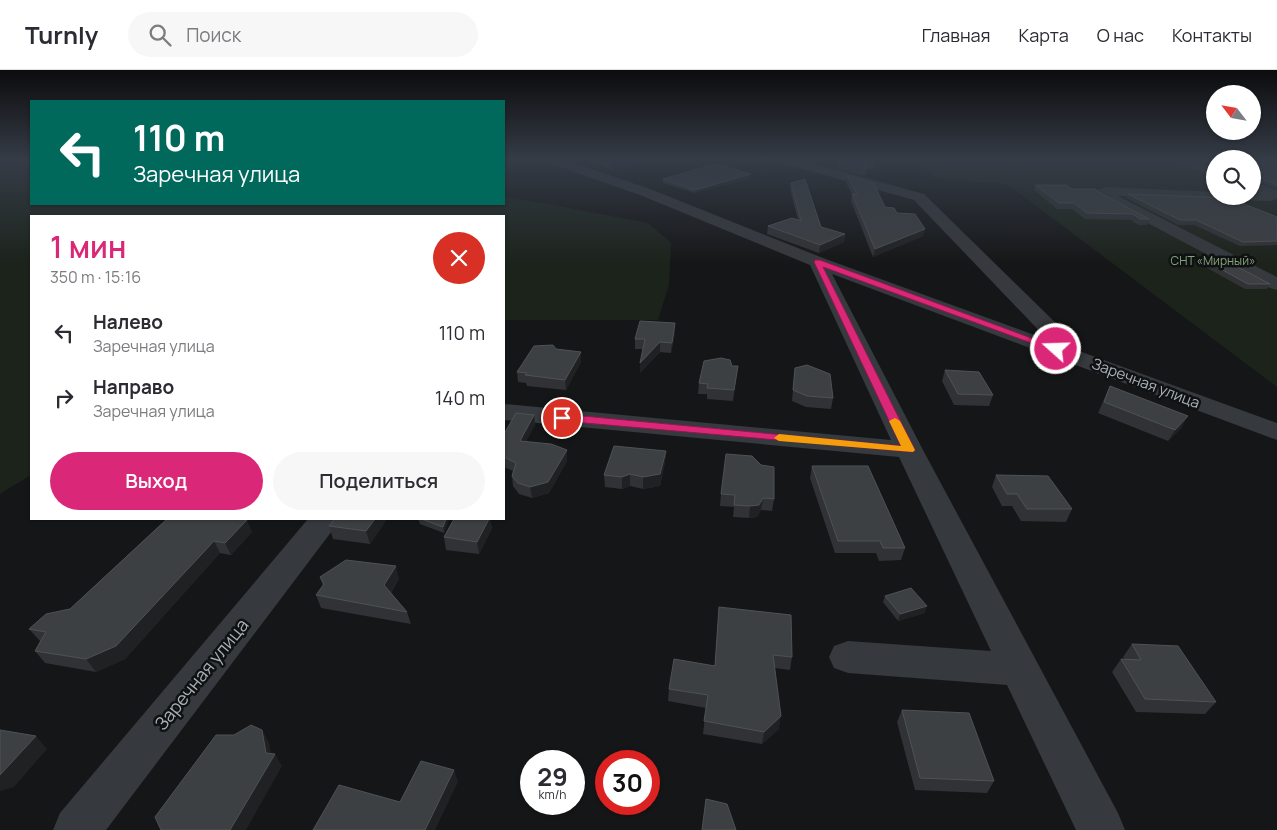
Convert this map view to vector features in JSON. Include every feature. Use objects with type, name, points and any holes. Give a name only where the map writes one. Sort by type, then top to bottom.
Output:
[{"type":"street","name":"Заречная улица","points":[[651,194],[817,262],[1277,432]]},
{"type":"street","points":[[913,194],[919,196],[1059,339],[1056,349]]},
{"type":"street","points":[[1105,194],[1277,284]]},
{"type":"street","points":[[1182,194],[1206,196]]},
{"type":"street","points":[[1261,197],[1270,197],[1273,194]]},
{"type":"street","points":[[1246,205],[1260,211]]},
{"type":"street","points":[[817,262],[909,450],[1101,830]]},
{"type":"street","points":[[505,412],[909,450]]},
{"type":"street","name":"Заречная улица","points":[[77,830],[323,520]]},
{"type":"street","points":[[848,657],[1019,669]]},
{"type":"green space","points":[[0,194],[30,194],[30,205],[505,205],[505,196],[648,223],[671,243],[669,285],[658,320],[505,320],[505,215],[30,215],[30,476],[0,494]]},
{"type":"green space","name":"СНТ «Мирный»","points":[[1021,194],[1206,194],[1206,205],[1261,205],[1261,194],[1277,194],[1277,387]]},
{"type":"building","points":[[794,194],[810,194],[821,227],[845,234],[820,245],[768,226],[792,218],[801,221]]},
{"type":"building","points":[[852,194],[879,194],[885,207],[894,208],[897,213],[915,214],[925,229],[875,249]]},
{"type":"building","points":[[1048,194],[1103,194],[1149,219],[1140,219],[1133,214],[1087,213],[1074,203],[1059,203]]},
{"type":"building","points":[[1129,194],[1206,197],[1206,205],[1247,205],[1277,217],[1277,241],[1243,242],[1196,220],[1180,220]]},
{"type":"building","points":[[1210,263],[1230,263],[1270,284],[1248,284]]},
{"type":"building","points":[[640,321],[675,323],[672,343],[660,342],[640,363],[645,339],[635,339]]},
{"type":"building","points":[[553,345],[556,349],[581,352],[565,380],[525,375],[527,373],[517,372],[534,346]]},
{"type":"building","points":[[721,358],[730,360],[732,366],[738,366],[734,390],[707,388],[708,384],[699,383],[704,361]]},
{"type":"building","points":[[807,365],[830,374],[833,398],[807,396],[793,390],[795,368]]},
{"type":"building","points":[[945,370],[979,372],[993,395],[958,394]]},
{"type":"building","points":[[1110,386],[1188,416],[1175,430],[1104,402]]},
{"type":"building","points":[[516,413],[534,415],[520,441],[551,444],[567,450],[548,482],[530,487],[518,483],[512,476],[516,463],[505,458],[505,432]]},
{"type":"building","points":[[614,446],[666,451],[660,474],[643,477],[630,474],[622,477],[604,475]]},
{"type":"building","points":[[726,454],[752,456],[761,465],[774,467],[774,499],[763,498],[759,505],[734,505],[735,495],[721,494]]},
{"type":"building","points":[[812,466],[868,466],[905,548],[883,548],[880,541],[838,541]]},
{"type":"building","points":[[996,475],[1048,476],[1072,509],[1027,509],[1017,494],[1007,494]]},
{"type":"building","points":[[166,520],[247,520],[225,543],[214,541],[116,646],[86,659],[35,651],[46,632],[29,629],[46,614],[70,609]]},
{"type":"building","points":[[334,520],[374,520],[366,531],[329,526]]},
{"type":"building","points":[[424,520],[446,520],[443,527]]},
{"type":"building","points":[[453,520],[488,520],[477,542],[444,537]]},
{"type":"building","points":[[346,560],[396,566],[384,585],[407,612],[316,595],[324,584],[320,577]]},
{"type":"building","points":[[911,588],[927,606],[900,614],[885,596]]},
{"type":"building","points":[[719,607],[791,615],[792,657],[773,655],[781,716],[764,732],[704,721],[708,695],[669,689],[674,659],[715,666]]},
{"type":"building","points":[[1132,644],[1178,646],[1216,702],[1145,699],[1121,659],[1141,660]]},
{"type":"building","points":[[902,710],[969,713],[994,781],[920,778]]},
{"type":"building","points":[[251,725],[262,730],[266,753],[275,754],[230,830],[161,830],[155,817],[216,735],[234,735]]},
{"type":"building","points":[[0,730],[36,736],[0,775]]},
{"type":"building","points":[[421,761],[454,770],[425,830],[313,830],[339,785],[400,802]]},
{"type":"building","points":[[706,799],[727,804],[736,830],[702,830]]},
{"type":"slow traffic","points":[[779,438],[909,450],[895,421]]},
{"type":"route","points":[[562,418],[909,450],[817,262],[1056,349]]}]
